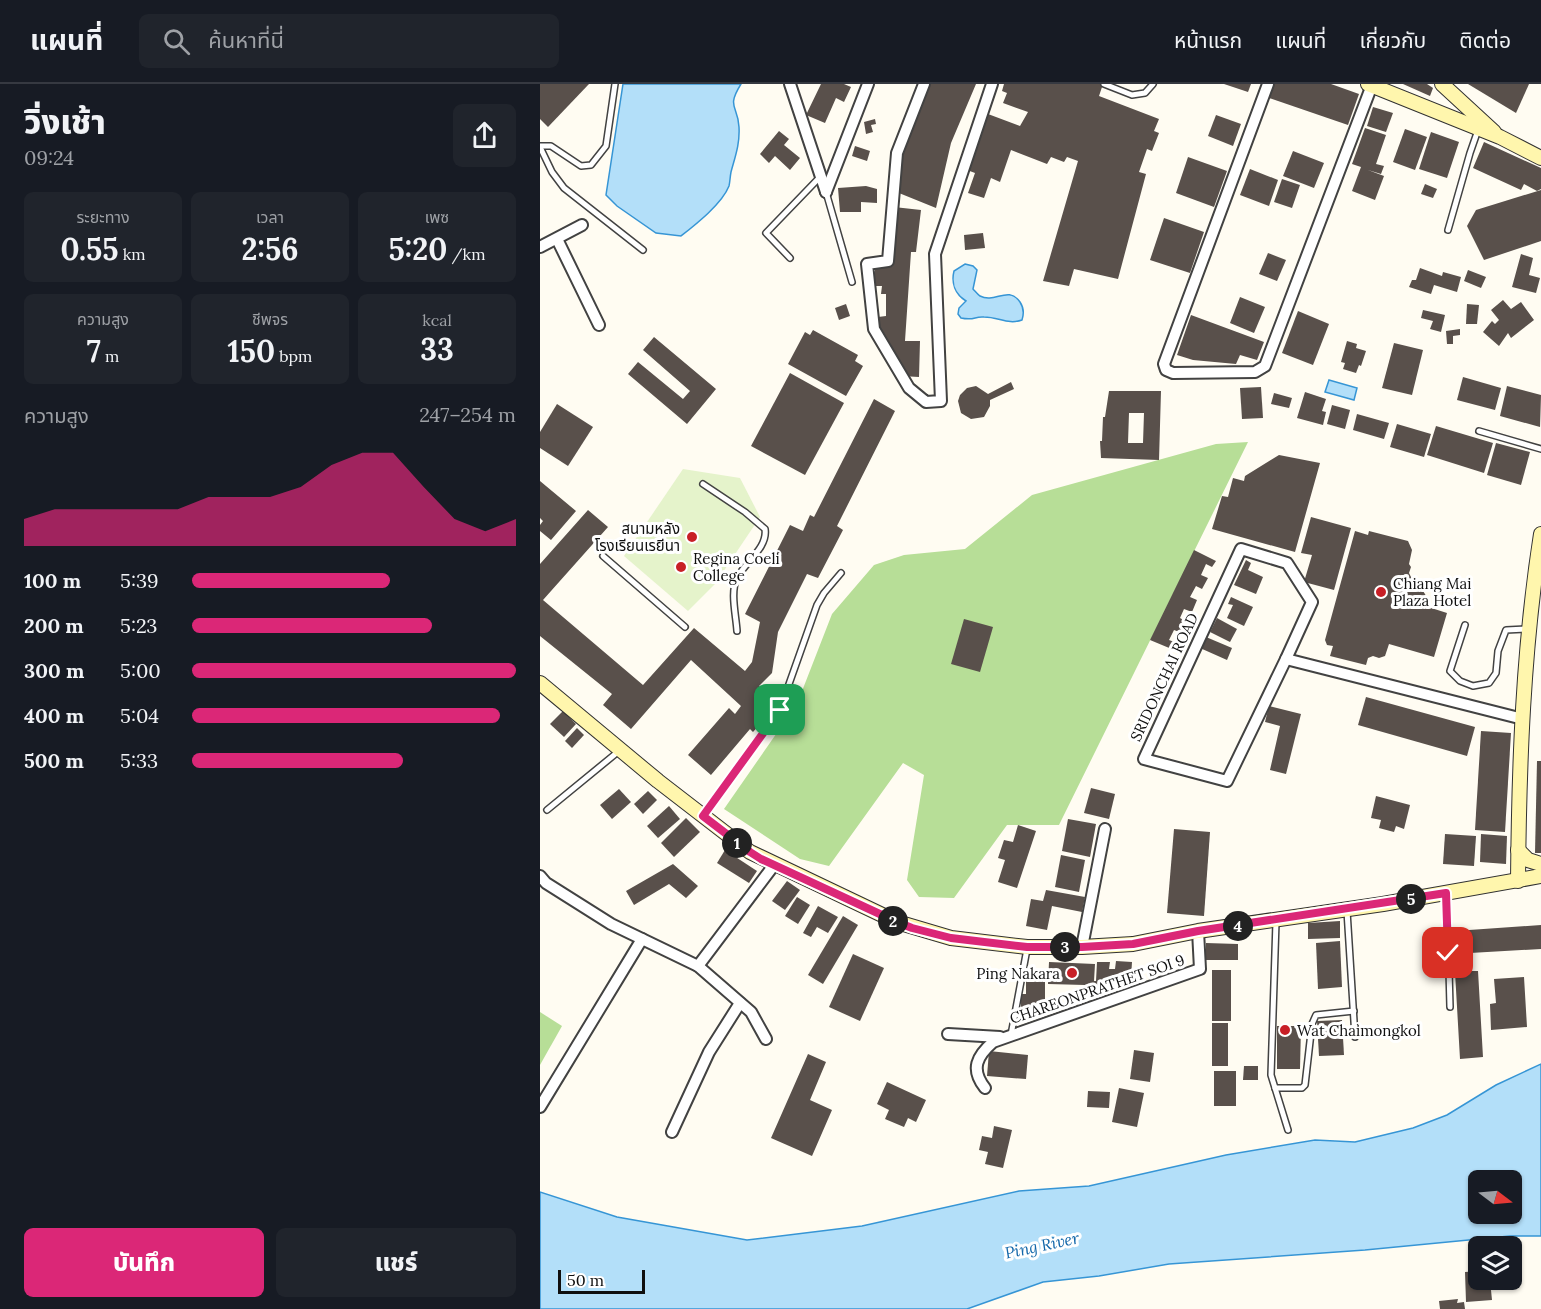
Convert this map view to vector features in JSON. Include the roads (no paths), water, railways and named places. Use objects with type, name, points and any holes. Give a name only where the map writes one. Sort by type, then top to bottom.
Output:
[{"type":"street","points":[[790,84],[826,192]]},
{"type":"street","points":[[826,192],[868,84]]},
{"type":"street","points":[[924,84],[897,153],[888,261],[867,264],[874,329],[909,388],[926,402],[941,401],[935,254],[992,84]]},
{"type":"street","points":[[1268,84],[1164,364],[1166,370],[1173,373],[1255,372],[1265,366],[1370,85],[1500,137],[1541,158]]},
{"type":"street","points":[[1442,84],[1500,137]]},
{"type":"street","points":[[540,247],[582,225]]},
{"type":"street","points":[[557,239],[599,325]]},
{"type":"street","points":[[1518,881],[1523,718],[1529,629],[1537,596],[1541,534]]},
{"type":"street","name":"SRIDONCHAI ROAD","points":[[1241,549],[1287,563],[1312,602],[1286,659],[1227,781],[1144,759],[1241,549]]},
{"type":"street","points":[[1286,659],[1523,718]]},
{"type":"street","points":[[540,682],[620,750],[750,852],[897,922],[951,938],[1027,947],[1133,944],[1198,931],[1347,910],[1541,876]]},
{"type":"street","points":[[1082,947],[1105,829]]},
{"type":"street","points":[[1518,850],[1528,860],[1541,864]]},
{"type":"street","points":[[698,966],[774,865]]},
{"type":"street","points":[[540,876],[546,883],[611,924],[698,966],[751,1012],[766,1039]]},
{"type":"street","name":"CHAREONPRATHET SOI 9","points":[[1007,1036],[1200,969],[1198,931]]},
{"type":"street","points":[[540,1107],[642,939]]},
{"type":"street","points":[[672,1132],[710,1052],[740,1003]]},
{"type":"street","points":[[948,1034],[1007,1036]]},
{"type":"street","points":[[985,1088],[979,1080],[977,1065],[979,1058],[982,1051],[993,1042],[1007,1036]]},
{"type":"lane","points":[[615,84],[606,143],[591,165],[581,166],[551,146],[540,146],[552,172],[564,188],[643,250]]},
{"type":"lane","points":[[1104,84],[1132,95],[1145,93],[1153,84]]},
{"type":"lane","points":[[1448,230],[1479,129]]},
{"type":"lane","points":[[790,258],[765,233],[820,177]]},
{"type":"lane","points":[[826,192],[852,282]]},
{"type":"lane","points":[[1479,431],[1541,449]]},
{"type":"lane","points":[[703,484],[745,512],[765,529],[764,541],[737,579],[735,588],[737,631]]},
{"type":"lane","points":[[603,556],[685,627]]},
{"type":"lane","points":[[703,816],[776,718],[817,605],[841,573]]},
{"type":"lane","points":[[1465,625],[1450,671],[1460,681],[1473,686],[1489,682],[1496,673],[1498,651],[1506,630],[1529,629]]},
{"type":"lane","points":[[547,810],[620,750]]},
{"type":"lane","points":[[1446,893],[1450,1007]]},
{"type":"lane","points":[[1347,910],[1355,1037]]},
{"type":"lane","points":[[1276,920],[1271,1075],[1288,1130]]},
{"type":"lane","points":[[1007,1036],[1027,947]]},
{"type":"lane","points":[[1275,1088],[1302,1088],[1307,1082],[1312,1023],[1316,1015],[1354,1011]]},
{"type":"water","points":[[623,84],[741,84],[734,98],[739,133],[729,186],[714,207],[681,236],[656,233],[617,206],[606,195]]},
{"type":"water","points":[[965,264],[977,270],[973,289],[977,294],[986,298],[1006,295],[1015,297],[1022,306],[1022,320],[1012,322],[989,317],[961,318],[958,314],[959,308],[966,301],[957,292],[953,275],[954,271]]},
{"type":"water","points":[[1329,380],[1357,388],[1354,400],[1325,392]]},
{"type":"water","name":"Ping River","points":[[1541,1064],[1541,1236],[1468,1236],[1468,1240],[1365,1250],[1169,1264],[1099,1276],[1043,1282],[967,1309],[540,1309],[540,1192],[617,1217],[747,1240],[862,1226],[1019,1191],[1089,1186],[1226,1155],[1315,1140],[1355,1142],[1413,1128],[1447,1115],[1496,1085]]},
{"type":"place","name":"สนามหลัง โรงเรียนเรยีนา","points":[[692,537]]},
{"type":"place","name":"Regina Coeli College","points":[[681,567]]},
{"type":"place","name":"Chiang Mai Plaza Hotel","points":[[1381,592]]},
{"type":"place","name":"Ping Nakara","points":[[1072,973]]},
{"type":"place","name":"Wat Chaimongkol","points":[[1285,1030]]}]
